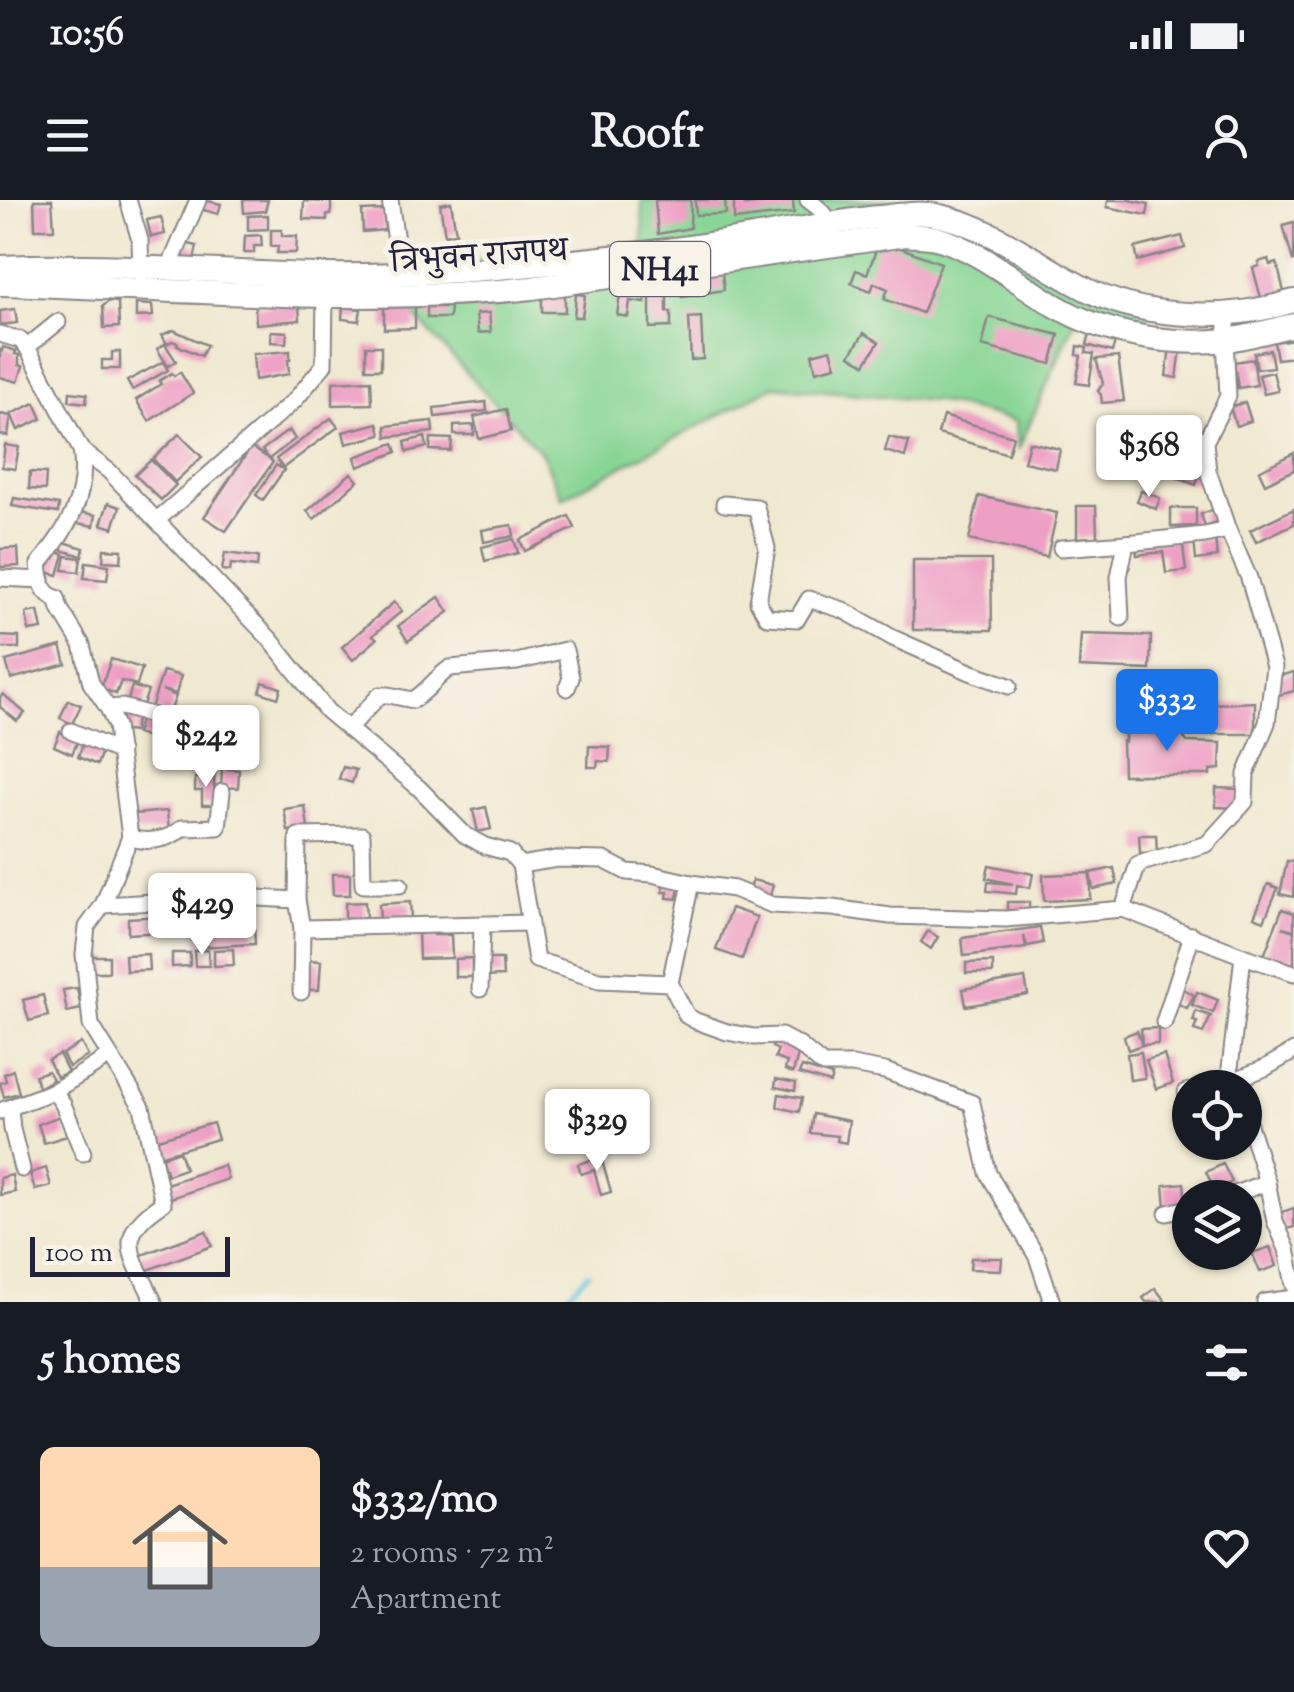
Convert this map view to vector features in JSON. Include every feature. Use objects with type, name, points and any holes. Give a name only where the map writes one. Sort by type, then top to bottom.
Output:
[{"type":"highway","name":"त्रिभुवन राजपथ","points":[[0,266],[325,295],[430,296],[532,288],[832,234],[908,214],[938,215],[970,225],[1000,238],[1096,294],[1171,314],[1250,310],[1294,301]]},
{"type":"highway","name":"त्रिभुवन राजपथ","points":[[0,284],[141,278],[168,270],[396,275],[726,242],[832,234],[906,235],[937,238],[996,267],[1059,308],[1132,336],[1225,340],[1294,325]]},
{"type":"street","points":[[128,200],[140,240],[141,278]]},
{"type":"street","points":[[168,270],[198,200]]},
{"type":"street","points":[[390,200],[398,255],[396,275]]},
{"type":"street","points":[[808,200],[822,211],[832,234]]},
{"type":"street","points":[[157,520],[295,400],[324,365],[325,295]]},
{"type":"street","points":[[1123,909],[1138,864],[1206,844],[1245,802],[1246,774],[1267,722],[1274,666],[1249,578],[1208,470],[1205,442],[1228,396],[1225,340],[1229,312]]},
{"type":"street","points":[[27,347],[58,322]]},
{"type":"street","points":[[0,334],[20,340],[27,347],[81,450],[82,488],[63,534],[40,564],[44,590],[56,598],[82,645],[91,683],[116,726],[130,837],[103,906],[87,926],[84,954],[90,1025],[142,1108],[163,1203],[133,1228],[130,1248],[154,1302]]},
{"type":"street","points":[[81,450],[109,471],[270,639],[328,711],[420,788],[465,834],[485,846],[510,853],[520,866],[536,960],[598,980],[670,983]]},
{"type":"street","points":[[724,504],[756,508],[767,548],[758,602],[766,617],[797,618],[809,598],[1008,686]]},
{"type":"street","points":[[1061,548],[1228,530]]},
{"type":"street","points":[[1121,618],[1119,578],[1126,543]]},
{"type":"street","points":[[0,578],[42,580]]},
{"type":"street","points":[[348,729],[380,695],[412,700],[450,668],[517,662],[565,650],[572,678],[567,688]]},
{"type":"street","points":[[108,708],[122,707],[162,718]]},
{"type":"street","points":[[71,731],[120,752]]},
{"type":"street","points":[[130,837],[151,840],[175,835],[182,828],[218,827],[222,792]]},
{"type":"street","points":[[301,992],[302,928],[296,900],[298,836],[362,835],[363,886],[400,885]]},
{"type":"street","points":[[520,866],[557,859],[604,860],[627,872],[734,890],[772,905],[890,916],[1006,919],[1123,909],[1294,972]]},
{"type":"street","points":[[691,883],[670,983],[687,1016],[727,1032],[754,1037],[782,1036],[823,1065],[886,1071],[972,1103],[988,1173],[1038,1257],[1052,1302]]},
{"type":"street","points":[[103,906],[239,897],[296,900]]},
{"type":"street","points":[[302,928],[530,922]]},
{"type":"street","points":[[480,990],[482,925]]},
{"type":"street","points":[[1164,1022],[1192,934]]},
{"type":"street","points":[[1230,1070],[1243,956]]},
{"type":"street","points":[[1261,1070],[1294,1051]]},
{"type":"street","points":[[22,1169],[5,1109],[54,1091],[110,1056]]},
{"type":"street","points":[[54,1091],[83,1153]]},
{"type":"street","points":[[1259,1160],[1294,1285]]},
{"type":"street","points":[[1262,1184],[1266,1182]]},
{"type":"street","points":[[1167,1214],[1172,1213]]},
{"type":"street","points":[[1265,1302],[1294,1298]]},
{"type":"green space","points":[[642,200],[941,200],[987,219],[1056,263],[1158,295],[1138,333],[1077,316],[1018,450],[1016,421],[935,401],[774,386],[562,498],[543,455],[373,271],[643,245]]},
{"type":"building","points":[[34,200],[52,200],[54,229],[35,229]]},
{"type":"building","points":[[203,200],[221,204],[218,214],[200,209]]},
{"type":"building","points":[[243,200],[268,200],[265,211],[244,213]]},
{"type":"building","points":[[655,200],[691,200],[690,228],[658,234]]},
{"type":"building","points":[[695,200],[725,200],[726,214],[696,215]]},
{"type":"building","points":[[734,200],[745,200],[745,205],[793,200],[794,213],[734,220]]},
{"type":"building","points":[[1108,200],[1149,204],[1147,215],[1107,207]]},
{"type":"building","points":[[304,201],[331,202],[331,215],[327,215],[327,220],[303,219]]},
{"type":"building","points":[[451,202],[456,233],[445,235],[440,204]]},
{"type":"building","points":[[384,210],[385,230],[363,232],[362,211]]},
{"type":"building","points":[[268,215],[268,229],[248,230],[248,216]]},
{"type":"building","points":[[161,217],[165,234],[151,237],[147,220]]},
{"type":"building","points":[[1294,222],[1294,261],[1293,261],[1283,225]]},
{"type":"building","points":[[271,230],[282,230],[282,236],[297,236],[296,253],[277,253],[278,246],[271,246]]},
{"type":"building","points":[[261,235],[262,246],[254,246],[254,253],[244,253],[245,236]]},
{"type":"building","points":[[1182,236],[1185,248],[1138,261],[1135,248]]},
{"type":"building","points":[[880,240],[941,263],[922,313],[884,299],[888,289],[874,283],[871,291],[851,283],[856,270],[867,274]]},
{"type":"building","points":[[184,243],[197,246],[194,260],[181,257]]},
{"type":"building","points":[[1268,259],[1270,265],[1277,263],[1284,292],[1261,298],[1253,268]]},
{"type":"building","points":[[722,272],[724,290],[682,297],[680,278]]},
{"type":"building","points":[[650,283],[667,284],[671,327],[650,328]]},
{"type":"building","points":[[621,288],[646,292],[645,303],[630,301],[628,317],[617,315]]},
{"type":"building","points":[[576,294],[585,295],[582,317],[574,317]]},
{"type":"building","points":[[542,295],[565,295],[565,312],[542,312]]},
{"type":"building","points":[[109,301],[118,302],[119,327],[104,328],[103,306]]},
{"type":"building","points":[[299,302],[300,320],[256,324],[255,306]]},
{"type":"building","points":[[136,304],[152,305],[153,316],[136,317]]},
{"type":"building","points":[[384,305],[415,305],[415,328],[384,329]]},
{"type":"building","points":[[343,307],[361,309],[359,321],[342,319]]},
{"type":"building","points":[[427,307],[450,307],[449,318],[427,318]]},
{"type":"building","points":[[15,309],[17,323],[0,325],[0,311]]},
{"type":"building","points":[[489,313],[491,332],[478,333],[476,314]]},
{"type":"building","points":[[701,317],[703,359],[691,360],[689,318]]},
{"type":"building","points":[[989,317],[1059,335],[1051,364],[982,346]]},
{"type":"building","points":[[173,330],[207,345],[201,356],[178,343],[167,344],[162,335]]},
{"type":"building","points":[[271,331],[287,332],[286,343],[271,342]]},
{"type":"building","points":[[864,333],[879,342],[865,364],[850,355]]},
{"type":"building","points":[[1090,333],[1116,339],[1112,352],[1087,345]]},
{"type":"building","points":[[1294,339],[1294,357],[1277,359],[1274,342]]},
{"type":"building","points":[[165,344],[176,361],[168,366],[157,349]]},
{"type":"building","points":[[366,346],[381,346],[381,369],[366,369]]},
{"type":"building","points":[[1078,346],[1094,354],[1089,385],[1076,383],[1081,356],[1077,355]]},
{"type":"building","points":[[3,347],[19,355],[19,365],[23,366],[18,382],[0,377]]},
{"type":"building","points":[[1170,347],[1181,349],[1177,378],[1166,376]]},
{"type":"building","points":[[831,349],[836,366],[816,371],[812,354]]},
{"type":"building","points":[[1270,350],[1273,367],[1257,369],[1254,353]]},
{"type":"building","points":[[290,351],[289,374],[255,380],[253,354]]},
{"type":"building","points":[[112,352],[120,352],[120,369],[102,369],[102,360],[112,360]]},
{"type":"building","points":[[1118,357],[1124,401],[1102,403],[1098,391],[1103,383],[1096,359]]},
{"type":"building","points":[[1253,359],[1257,385],[1238,388],[1234,362]]},
{"type":"building","points":[[163,362],[168,370],[132,390],[127,381]]},
{"type":"building","points":[[180,372],[193,393],[149,421],[136,400],[161,384],[159,381]]},
{"type":"building","points":[[1273,372],[1278,391],[1264,394],[1259,375]]},
{"type":"building","points":[[371,380],[372,404],[333,405],[333,382]]},
{"type":"building","points":[[70,392],[87,394],[86,403],[69,401]]},
{"type":"building","points":[[486,402],[487,411],[435,417],[434,408]]},
{"type":"building","points":[[1245,402],[1251,421],[1236,426],[1230,407]]},
{"type":"building","points":[[35,403],[42,419],[18,430],[11,414]]},
{"type":"building","points":[[506,409],[511,431],[479,439],[474,417]]},
{"type":"building","points":[[0,414],[11,416],[8,436],[0,435]]},
{"type":"building","points":[[943,416],[1013,436],[1008,454],[938,434]]},
{"type":"building","points":[[331,418],[338,427],[283,468],[276,459]]},
{"type":"building","points":[[432,421],[433,432],[387,437],[386,426]]},
{"type":"building","points":[[378,423],[381,435],[346,444],[343,432]]},
{"type":"building","points":[[474,425],[474,435],[454,435],[454,426]]},
{"type":"building","points":[[289,430],[295,439],[269,459],[273,462],[226,531],[204,517],[251,447],[268,458],[262,450]]},
{"type":"building","points":[[179,434],[202,457],[175,482],[153,459]]},
{"type":"building","points":[[425,437],[427,447],[407,452],[405,442]]},
{"type":"building","points":[[889,437],[909,442],[905,457],[885,451]]},
{"type":"building","points":[[431,438],[452,439],[451,451],[430,450]]},
{"type":"building","points":[[1029,442],[1060,449],[1056,469],[1024,462]]},
{"type":"building","points":[[394,443],[397,452],[358,467],[355,457]]},
{"type":"building","points":[[5,445],[19,447],[15,469],[2,467]]},
{"type":"building","points":[[1135,451],[1199,475],[1196,485],[1131,460]]},
{"type":"building","points":[[1294,453],[1294,470],[1265,484],[1259,471]]},
{"type":"building","points":[[1101,456],[1115,459],[1111,477],[1097,474]]},
{"type":"building","points":[[151,460],[176,485],[161,500],[135,475]]},
{"type":"building","points":[[276,465],[284,470],[263,500],[256,495]]},
{"type":"building","points":[[30,472],[46,473],[45,490],[29,489]]},
{"type":"building","points":[[351,473],[358,481],[314,519],[307,511]]},
{"type":"building","points":[[1141,491],[1160,498],[1156,509],[1137,501]]},
{"type":"building","points":[[979,496],[1057,513],[1047,557],[969,540]]},
{"type":"building","points":[[14,498],[59,505],[58,513],[12,506]]},
{"type":"building","points":[[108,503],[120,507],[113,528],[101,524]]},
{"type":"building","points":[[1077,506],[1096,506],[1097,537],[1077,538]]},
{"type":"building","points":[[1171,508],[1196,508],[1196,526],[1171,527]]},
{"type":"building","points":[[1215,509],[1219,522],[1205,527],[1201,514]]},
{"type":"building","points":[[1294,509],[1294,524],[1256,542],[1250,530]]},
{"type":"building","points":[[79,512],[96,515],[94,526],[77,523]]},
{"type":"building","points":[[569,516],[575,528],[525,551],[520,540]]},
{"type":"building","points":[[512,525],[514,536],[484,542],[482,530]]},
{"type":"building","points":[[1182,538],[1186,571],[1166,573],[1163,552],[1137,555],[1136,544]]},
{"type":"building","points":[[1215,538],[1217,557],[1196,560],[1194,540]]},
{"type":"building","points":[[514,539],[518,553],[485,561],[482,547]]},
{"type":"building","points":[[60,541],[84,548],[82,556],[58,549]]},
{"type":"building","points":[[18,548],[19,566],[0,567],[0,549]]},
{"type":"building","points":[[104,549],[122,550],[121,562],[103,561]]},
{"type":"building","points":[[52,551],[64,554],[58,575],[46,572]]},
{"type":"building","points":[[225,553],[258,557],[257,567],[231,564],[230,571],[222,570]]},
{"type":"building","points":[[66,556],[81,558],[79,572],[63,570]]},
{"type":"building","points":[[913,560],[991,560],[992,630],[913,630]]},
{"type":"building","points":[[86,562],[109,565],[107,580],[84,578]]},
{"type":"building","points":[[439,597],[449,612],[408,641],[398,626]]},
{"type":"building","points":[[394,602],[402,611],[373,635],[377,639],[353,660],[342,647]]},
{"type":"building","points":[[38,611],[42,629],[29,631],[26,613]]},
{"type":"building","points":[[1081,634],[1151,636],[1150,670],[1079,667]]},
{"type":"building","points":[[0,636],[19,637],[19,648],[0,648]]},
{"type":"building","points":[[61,646],[66,664],[11,679],[6,661]]},
{"type":"building","points":[[111,659],[142,668],[137,685],[121,681],[116,694],[101,688]]},
{"type":"building","points":[[163,671],[181,676],[176,694],[162,690],[176,696],[169,715],[151,708]]},
{"type":"building","points":[[1294,672],[1294,691],[1279,695],[1278,676]]},
{"type":"building","points":[[263,682],[281,688],[278,698],[260,692]]},
{"type":"building","points":[[132,686],[148,691],[143,705],[128,700]]},
{"type":"building","points":[[3,694],[25,713],[17,721],[0,707]]},
{"type":"building","points":[[68,700],[81,705],[72,724],[60,718]]},
{"type":"building","points":[[1255,702],[1255,734],[1196,734],[1214,704]]},
{"type":"building","points":[[123,711],[137,714],[134,732],[119,730]]},
{"type":"building","points":[[141,718],[157,722],[152,739],[136,734]]},
{"type":"building","points":[[1125,727],[1137,731],[1177,728],[1187,742],[1221,743],[1220,769],[1210,770],[1210,775],[1123,775]]},
{"type":"building","points":[[60,732],[78,740],[72,754],[54,746]]},
{"type":"building","points":[[83,744],[102,751],[97,765],[78,757]]},
{"type":"building","points":[[589,746],[610,747],[609,762],[598,761],[597,767],[588,767]]},
{"type":"building","points":[[198,759],[217,760],[215,775],[197,773]]},
{"type":"building","points":[[343,767],[356,770],[352,783],[339,779]]},
{"type":"building","points":[[222,768],[239,770],[238,788],[221,787]]},
{"type":"building","points":[[195,778],[214,778],[215,805],[202,805],[202,791],[195,791]]},
{"type":"building","points":[[1216,788],[1238,789],[1237,808],[1216,807]]},
{"type":"building","points":[[305,806],[308,828],[288,831],[284,809]]},
{"type":"building","points":[[486,807],[491,829],[478,832],[473,810]]},
{"type":"building","points":[[167,811],[169,831],[137,833],[135,814]]},
{"type":"building","points":[[1139,835],[1156,835],[1157,852],[1140,853]]},
{"type":"building","points":[[1287,861],[1294,862],[1294,897],[1280,894]]},
{"type":"building","points":[[989,865],[1033,874],[1030,888],[1017,885],[1016,894],[987,891],[988,882],[1013,884],[986,878]]},
{"type":"building","points":[[1114,868],[1117,884],[1093,889],[1090,873]]},
{"type":"building","points":[[1090,873],[1090,899],[1044,901],[1043,875]]},
{"type":"building","points":[[332,874],[350,874],[350,895],[333,895]]},
{"type":"building","points":[[752,880],[773,885],[770,897],[750,892]]},
{"type":"building","points":[[1268,884],[1278,888],[1264,921],[1254,917]]},
{"type":"building","points":[[664,885],[679,887],[677,899],[667,898]]},
{"type":"building","points":[[365,902],[366,918],[345,918],[345,903]]},
{"type":"building","points":[[410,902],[411,918],[380,920],[379,904]]},
{"type":"building","points":[[1007,902],[1029,902],[1029,914],[1007,914]]},
{"type":"building","points":[[220,906],[222,924],[204,926],[202,908]]},
{"type":"building","points":[[731,908],[757,917],[742,959],[716,950]]},
{"type":"building","points":[[199,909],[200,926],[182,928],[181,910]]},
{"type":"building","points":[[1282,909],[1294,913],[1294,930],[1282,927],[1294,931],[1294,968],[1263,958]]},
{"type":"building","points":[[178,915],[179,925],[165,926],[165,932],[128,934],[128,918]]},
{"type":"building","points":[[254,925],[255,944],[198,947],[197,928]]},
{"type":"building","points":[[1040,927],[1043,943],[1027,946],[1024,936],[1026,948],[964,956],[962,938]]},
{"type":"building","points":[[418,931],[451,935],[452,958],[419,959]]},
{"type":"building","points":[[928,931],[938,937],[931,949],[921,942]]},
{"type":"building","points":[[233,949],[234,965],[214,966],[214,950]]},
{"type":"building","points":[[208,950],[209,966],[195,966],[194,951]]},
{"type":"building","points":[[172,953],[190,953],[190,966],[172,967]]},
{"type":"building","points":[[148,954],[149,970],[126,971],[125,955]]},
{"type":"building","points":[[90,956],[109,956],[109,972],[90,972]]},
{"type":"building","points":[[472,958],[472,977],[455,977],[455,959]]},
{"type":"building","points":[[485,959],[502,959],[503,976],[484,977]]},
{"type":"building","points":[[307,960],[321,961],[319,990],[305,990]]},
{"type":"building","points":[[993,962],[993,973],[966,973],[966,963]]},
{"type":"building","points":[[1025,978],[1028,995],[966,1006],[963,989]]},
{"type":"building","points":[[1180,987],[1194,995],[1187,1008],[1173,1001]]},
{"type":"building","points":[[77,988],[81,1009],[67,1012],[63,990]]},
{"type":"building","points":[[1197,992],[1218,1000],[1213,1013],[1192,1005]]},
{"type":"building","points":[[43,995],[48,1016],[29,1021],[23,1000]]},
{"type":"building","points":[[1196,1011],[1211,1016],[1203,1033],[1194,1030]]},
{"type":"building","points":[[1158,1028],[1158,1044],[1142,1045],[1141,1029]]},
{"type":"building","points":[[1137,1031],[1142,1045],[1128,1050],[1124,1036]]},
{"type":"building","points":[[776,1038],[794,1047],[793,1052],[798,1055],[793,1073],[785,1070],[787,1062],[775,1058],[778,1050],[772,1047]]},
{"type":"building","points":[[81,1043],[88,1056],[69,1067],[62,1054]]},
{"type":"building","points":[[1141,1052],[1145,1078],[1130,1080],[1127,1054]]},
{"type":"building","points":[[59,1054],[68,1072],[57,1077],[48,1060]]},
{"type":"building","points":[[1164,1055],[1172,1083],[1156,1089],[1146,1060]]},
{"type":"building","points":[[802,1067],[832,1076],[830,1083],[799,1074]]},
{"type":"building","points":[[13,1070],[19,1093],[4,1097],[0,1083],[6,1081],[4,1074]]},
{"type":"building","points":[[48,1071],[53,1079],[38,1088],[35,1075]]},
{"type":"building","points":[[776,1079],[796,1083],[795,1091],[775,1087]]},
{"type":"building","points":[[779,1094],[802,1098],[799,1112],[777,1107]]},
{"type":"building","points":[[813,1114],[849,1121],[846,1143],[837,1141],[838,1136],[810,1133]]},
{"type":"building","points":[[60,1116],[67,1136],[44,1143],[38,1124]]},
{"type":"building","points":[[213,1123],[218,1139],[159,1156],[154,1140]]},
{"type":"building","points":[[179,1151],[185,1169],[167,1175],[161,1157]]},
{"type":"building","points":[[601,1157],[611,1192],[601,1195],[594,1170],[581,1174],[578,1164]]},
{"type":"building","points":[[1223,1164],[1231,1180],[1210,1180],[1206,1172]]},
{"type":"building","points":[[224,1165],[228,1179],[168,1199],[163,1185]]},
{"type":"building","points":[[46,1168],[51,1186],[35,1190],[30,1173]]},
{"type":"building","points":[[12,1175],[15,1192],[0,1195],[0,1178]]},
{"type":"building","points":[[1172,1184],[1172,1206],[1166,1207],[1164,1185]]},
{"type":"building","points":[[1294,1208],[1294,1227],[1284,1230],[1279,1213]]},
{"type":"building","points":[[206,1231],[212,1246],[145,1271],[139,1256]]},
{"type":"building","points":[[1270,1247],[1277,1266],[1260,1272],[1262,1270],[1262,1250]]},
{"type":"building","points":[[971,1258],[1002,1258],[1001,1270],[970,1269]]},
{"type":"building","points":[[1155,1288],[1166,1302],[1146,1302],[1143,1298]]},
{"type":"waterway","points":[[560,1302],[589,1273]]}]
